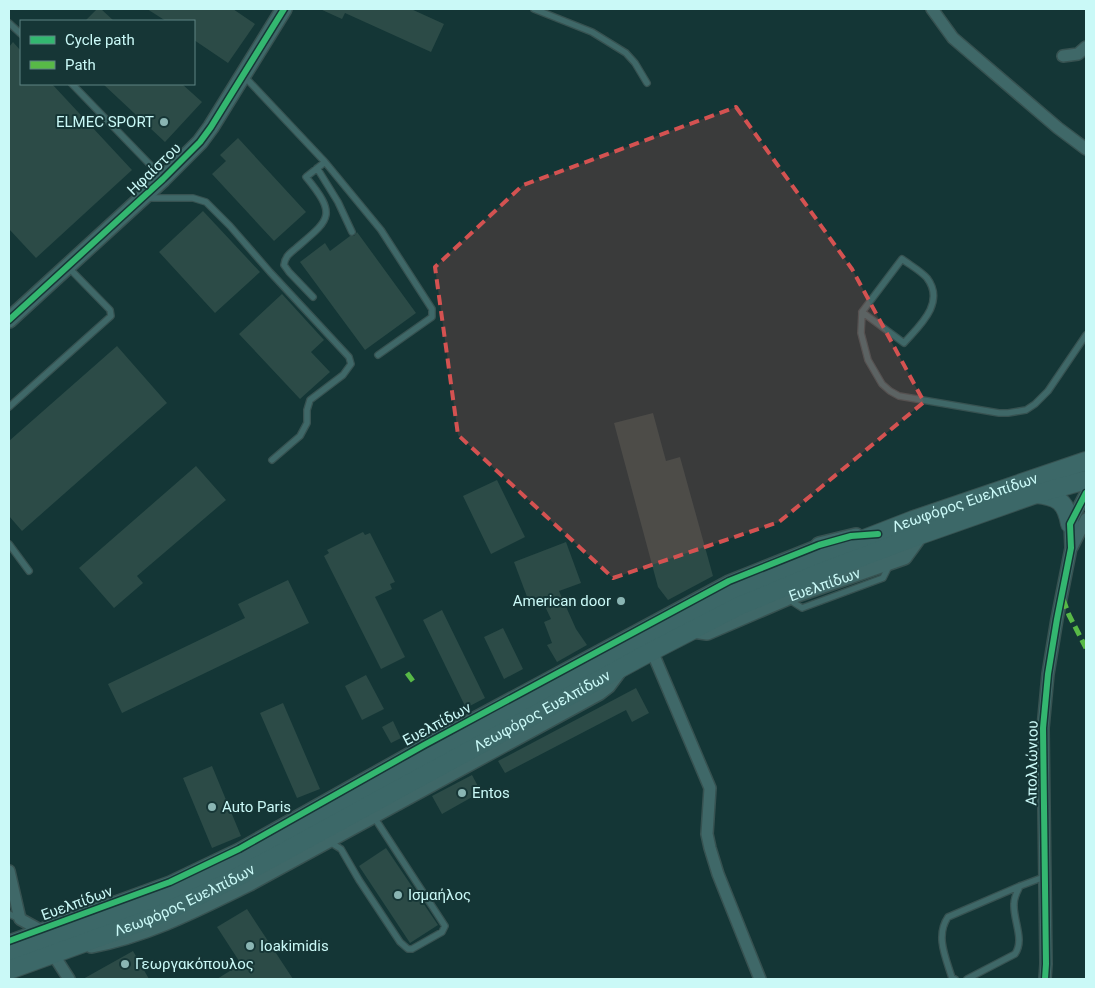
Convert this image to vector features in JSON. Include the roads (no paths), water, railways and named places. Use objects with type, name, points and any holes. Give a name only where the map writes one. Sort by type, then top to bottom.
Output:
[{"type":"main road","name":"Λεωφόρος Ευελπίδων","points":[[16,967],[155,917],[325,836],[731,586],[821,550],[878,534],[913,520],[1086,461]]},
{"type":"main road","name":"Λεωφόρος Ευελπίδων","points":[[650,637],[692,630],[740,606],[817,581],[920,535],[1036,494],[1086,480]]},
{"type":"main road","points":[[1036,494],[1059,500],[1078,522]]},
{"type":"main road","name":"Λεωφόρος Ευελπίδων","points":[[9,953],[148,902],[215,871],[285,827],[427,749],[615,657]]},
{"type":"street","name":"Ηφαίστου","points":[[9,320],[144,198],[203,137],[284,9]]},
{"type":"street","points":[[932,9],[953,38],[1058,128],[1086,149]]},
{"type":"street","points":[[1063,56],[1078,54],[1086,46]]},
{"type":"street","name":"Απολλώνιου","points":[[1045,979],[1044,728],[1056,619],[1071,548],[1086,493]]},
{"type":"street","name":"Απολλώνιου","points":[[1071,548],[1078,522]]},
{"type":"street","name":"Ευελπίδων","points":[[692,630],[708,632],[786,598],[817,581],[904,557],[920,535]]},
{"type":"street","points":[[325,836],[374,817],[600,694],[609,687],[615,657],[650,637],[710,788],[707,834],[710,848],[718,874],[760,979]]},
{"type":"street","name":"Ευελπίδων","points":[[9,942],[170,882],[285,827]]},
{"type":"street","points":[[9,870],[20,919],[40,930]]},
{"type":"street","points":[[54,954],[69,979]]},
{"type":"street","points":[[9,978],[16,967]]},
{"type":"lane","points":[[534,9],[592,32],[626,53],[635,63],[646,83]]},
{"type":"lane","points":[[9,23],[20,33]]},
{"type":"lane","points":[[242,75],[325,162],[381,230],[432,309],[432,317],[378,355]]},
{"type":"lane","points":[[73,85],[164,178]]},
{"type":"lane","points":[[313,298],[284,265],[288,255],[322,225],[326,215],[326,204],[306,176],[325,162]]},
{"type":"lane","points":[[317,168],[338,202],[352,232]]},
{"type":"lane","points":[[144,198],[193,198],[206,202],[349,357],[350,364],[344,375],[310,400],[307,410],[307,423],[300,436],[272,460]]},
{"type":"lane","points":[[862,312],[904,343],[932,309],[931,286],[924,275],[902,259],[862,312],[861,333],[868,360],[882,384],[899,396],[999,413],[1019,412],[1036,404],[1048,390],[1086,335]]},
{"type":"lane","points":[[9,407],[111,316],[110,310],[68,268]]},
{"type":"lane","points":[[9,544],[29,571]]},
{"type":"lane","points":[[786,598],[802,608],[883,578],[891,561]]},
{"type":"lane","points":[[325,836],[341,849],[400,942],[408,949],[412,949],[442,932],[446,926],[374,817]]},
{"type":"lane","points":[[955,979],[952,978],[942,947],[943,926],[948,917],[1044,877]]},
{"type":"lane","points":[[967,979],[1015,954],[1018,950],[1020,943],[1014,905],[1020,886]]},
{"type":"lane","points":[[9,914],[20,919]]},
{"type":"place","name":"ELMEC SPORT","points":[[164,122]]},
{"type":"place","name":"American door","points":[[621,601]]},
{"type":"place","name":"Entos","points":[[462,793]]},
{"type":"place","name":"Auto Paris","points":[[212,807]]},
{"type":"place","name":"Ισμαήλος","points":[[398,895]]},
{"type":"place","name":"Ioakimidis","points":[[250,946]]},
{"type":"place","name":"Γεωργακόπουλος","points":[[125,964]]}]
